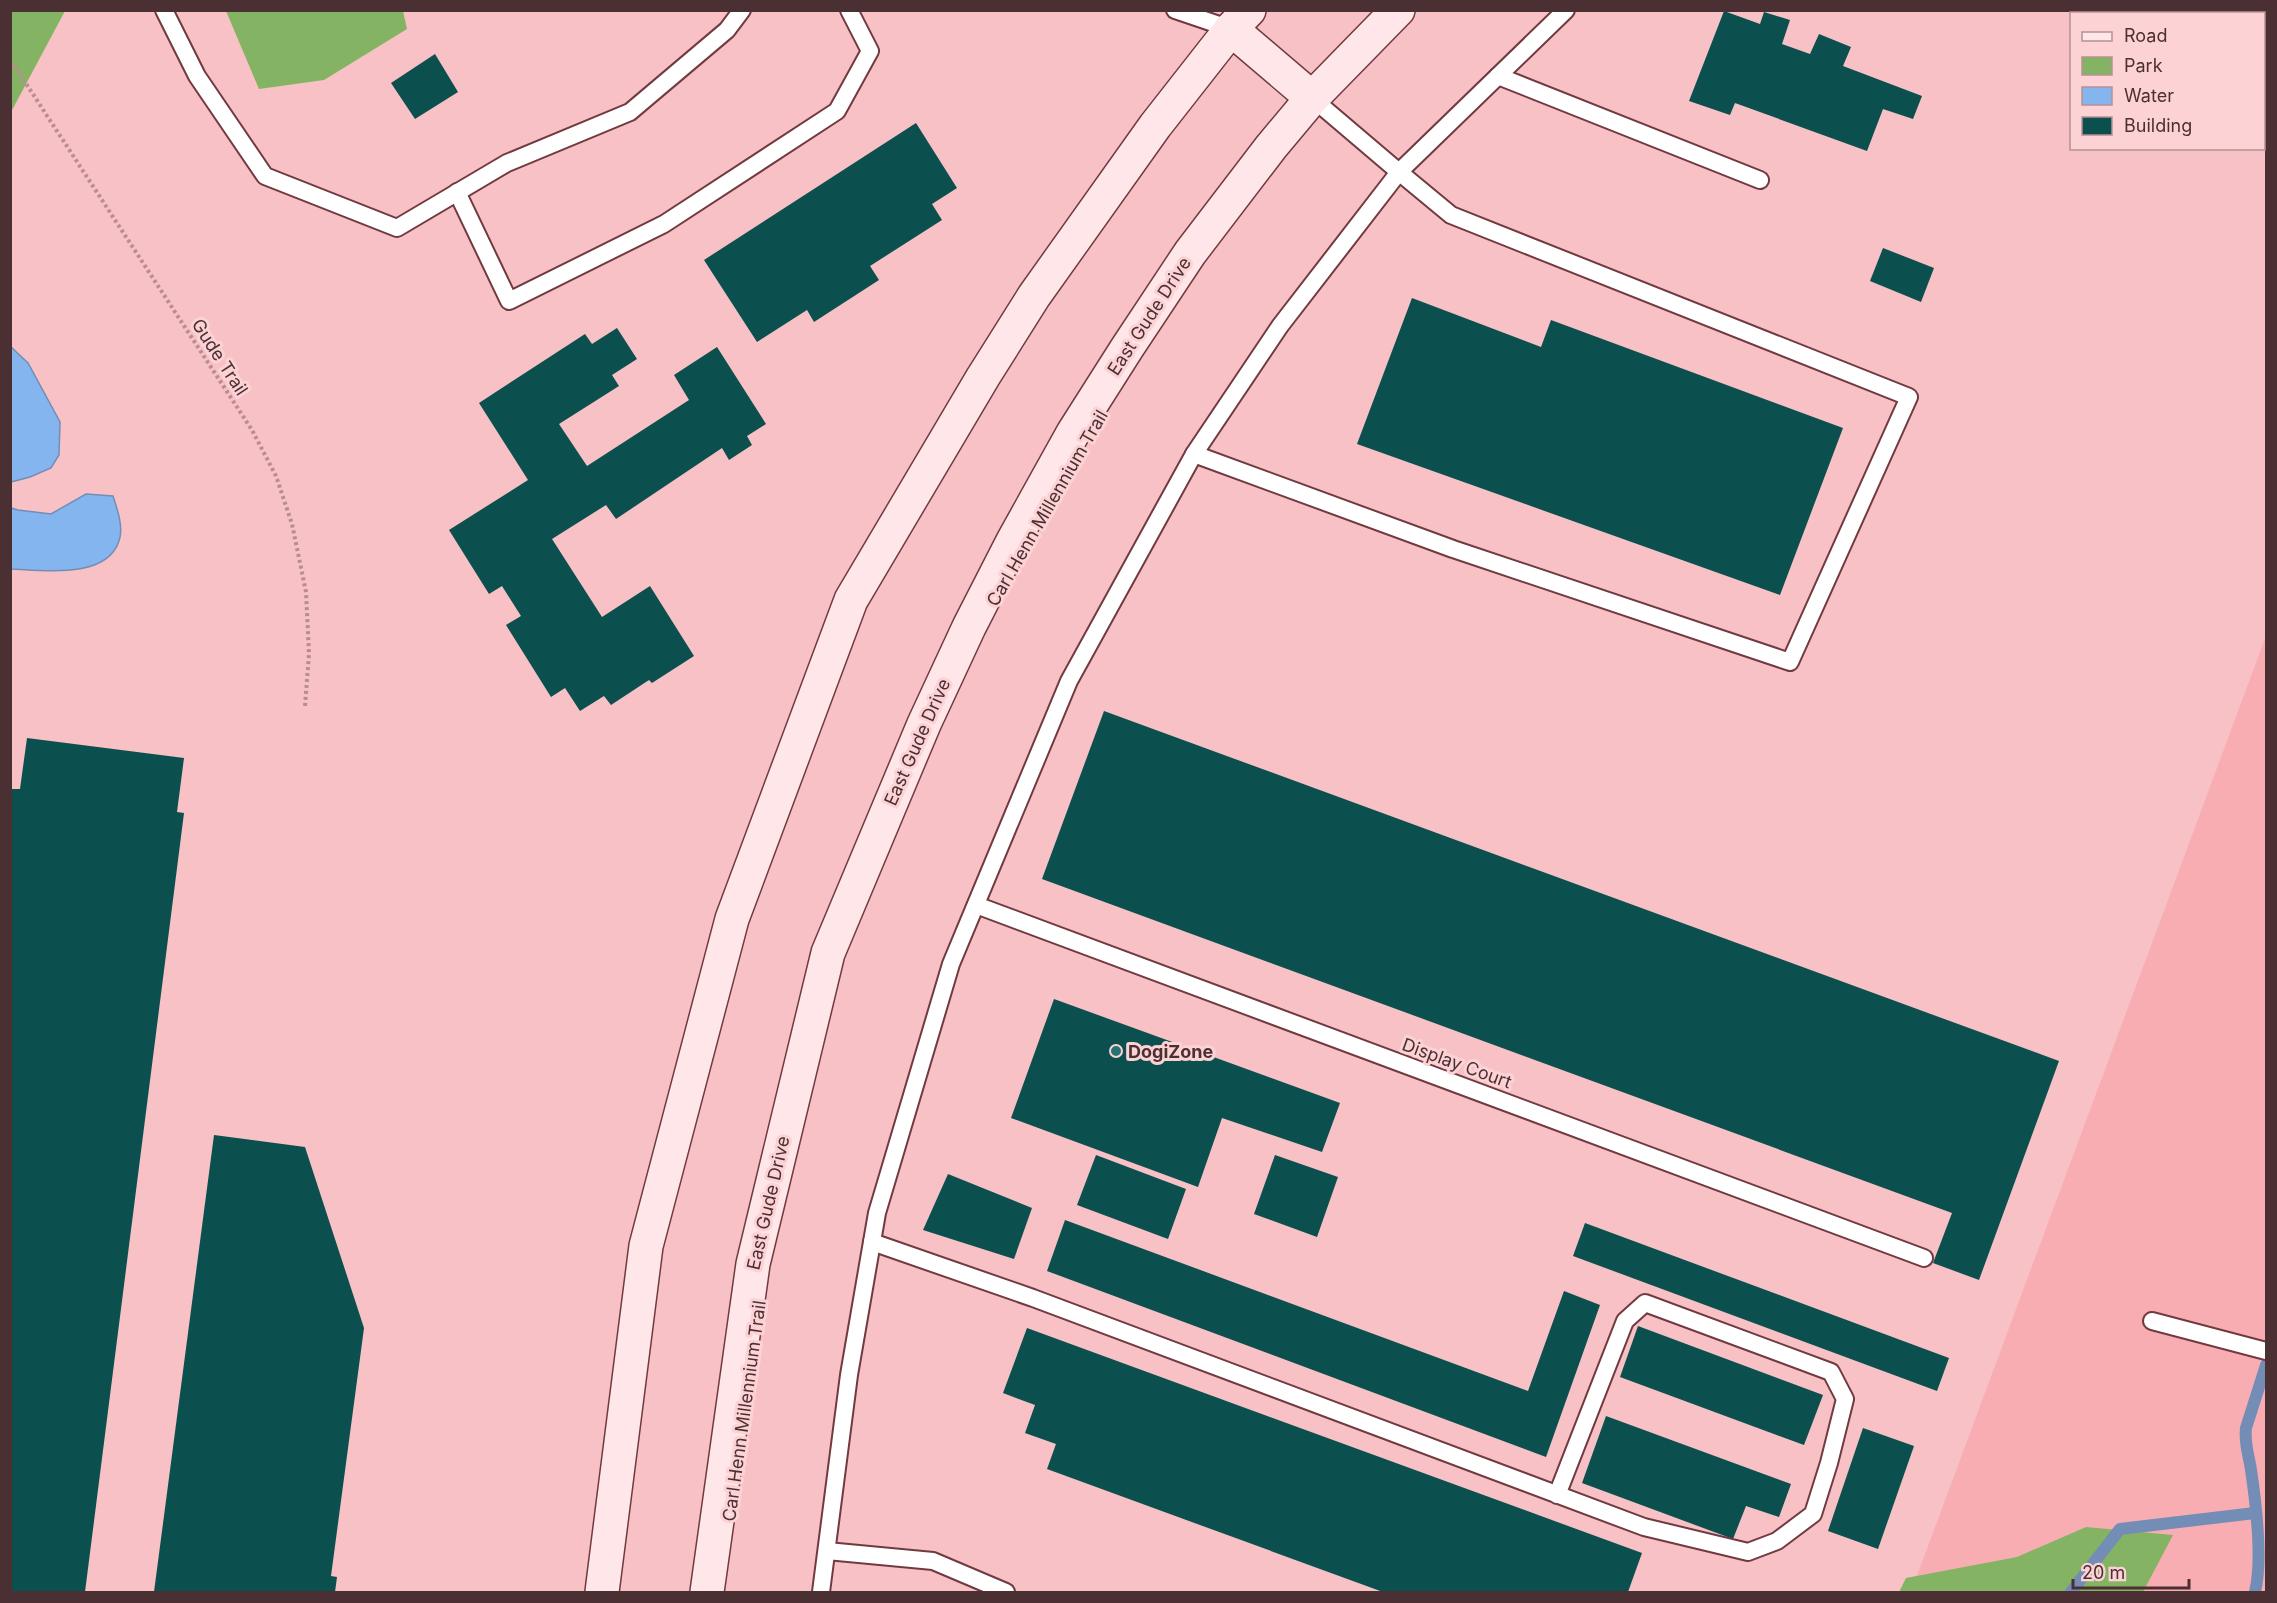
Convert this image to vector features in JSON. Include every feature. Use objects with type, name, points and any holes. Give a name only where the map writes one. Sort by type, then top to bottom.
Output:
[{"type":"main road","name":"East Gude Drive","points":[[706,1593],[753,1264],[828,953],[924,724],[969,627],[1073,433],[1190,253],[1271,147],[1312,98],[1398,10]]},
{"type":"main road","points":[[602,1593],[646,1246],[732,919],[851,600],[983,377],[1035,296],[1232,17],[1312,98]]},
{"type":"lane","points":[[164,10],[197,76],[265,176],[397,228],[507,163],[630,112],[727,30],[742,10]]},
{"type":"lane","points":[[457,192],[509,301],[664,224],[837,111],[870,51],[849,10]]},
{"type":"lane","points":[[1175,10],[1232,17]]},
{"type":"lane","points":[[821,1593],[849,1375],[877,1213],[951,964],[1069,681],[1194,454],[1280,326],[1399,172],[1566,10]]},
{"type":"lane","points":[[1498,76],[1760,180]]},
{"type":"lane","points":[[1194,454],[1453,549],[1790,662],[1909,397],[1450,215],[1312,98]]},
{"type":"lane","name":"Display Court","points":[[976,905],[1924,1258]]},
{"type":"lane","points":[[872,1242],[1033,1298],[1557,1495],[1644,1527],[1748,1552],[1777,1541],[1813,1514],[1845,1399],[1831,1372],[1645,1303],[1625,1321],[1557,1495]]},
{"type":"lane","points":[[2152,1321],[2266,1351]]},
{"type":"lane","points":[[827,1551],[933,1562],[1006,1593]]},
{"type":"path","name":"Gude Trail","points":[[10,59],[252,430],[276,476],[292,524],[306,592],[309,654],[305,706]]},
{"type":"shaded area","points":[[2266,636],[2266,1592],[1911,1592]]},
{"type":"green space","points":[[10,11],[65,11],[11,112]]},
{"type":"green space","points":[[226,11],[403,11],[407,29],[324,80],[259,89]]},
{"type":"green space","points":[[2086,1527],[2173,1535],[2143,1592],[1899,1592],[1906,1578],[2017,1557]]},
{"type":"water","points":[[10,346],[28,363],[60,422],[59,455],[51,468],[11,482]]},
{"type":"water","points":[[86,494],[113,496],[121,530],[119,541],[112,553],[101,562],[72,570],[11,569],[11,508],[51,514]]},
{"type":"building","points":[[1724,11],[1760,24],[1764,12],[1790,20],[1782,44],[1810,54],[1819,34],[1851,47],[1843,66],[1922,96],[1913,119],[1883,109],[1867,151],[1735,103],[1730,115],[1689,101]]},
{"type":"building","points":[[435,54],[458,92],[415,119],[391,83]]},
{"type":"building","points":[[916,123],[957,188],[932,204],[942,220],[870,266],[879,280],[814,322],[807,310],[757,342],[704,260]]},
{"type":"building","points":[[1883,248],[1934,268],[1921,302],[1870,281]]},
{"type":"building","points":[[1412,298],[1541,347],[1551,320],[1843,428],[1780,595],[1357,444]]},
{"type":"building","points":[[617,328],[637,359],[612,375],[619,386],[559,424],[587,466],[689,400],[674,375],[717,347],[766,424],[747,436],[752,445],[729,460],[722,448],[616,519],[606,505],[552,539],[602,617],[650,586],[694,656],[652,683],[649,680],[611,705],[604,696],[580,711],[565,688],[551,697],[506,625],[521,616],[502,586],[489,594],[449,530],[528,480],[479,403],[585,334],[592,344]]},
{"type":"building","points":[[1104,711],[2059,1061],[1979,1280],[1933,1263],[1952,1213],[1042,879]]},
{"type":"building","points":[[27,738],[184,758],[177,812],[184,813],[85,1592],[10,1592],[10,800],[12,789],[20,789]]},
{"type":"building","name":"DogiZone","points":[[1054,999],[1340,1103],[1322,1152],[1222,1118],[1198,1187],[1011,1118]]},
{"type":"building","points":[[214,1135],[305,1147],[364,1328],[331,1576],[337,1577],[335,1592],[154,1592]]},
{"type":"building","points":[[1096,1155],[1186,1189],[1168,1239],[1077,1205]]},
{"type":"building","points":[[1275,1155],[1338,1177],[1317,1237],[1254,1214]]},
{"type":"building","points":[[948,1174],[1032,1208],[1014,1259],[923,1230]]},
{"type":"building","points":[[1065,1220],[1528,1391],[1564,1291],[1600,1305],[1546,1457],[1047,1271]]},
{"type":"building","points":[[1585,1223],[1949,1358],[1937,1391],[1573,1256]]},
{"type":"building","points":[[1638,1326],[1823,1395],[1804,1445],[1620,1377]]},
{"type":"building","points":[[1027,1328],[1642,1553],[1628,1592],[1383,1592],[1047,1469],[1056,1444],[1025,1433],[1035,1405],[1003,1393]]},
{"type":"building","points":[[1606,1416],[1791,1484],[1779,1517],[1746,1506],[1733,1539],[1582,1483]]},
{"type":"building","points":[[1863,1428],[1914,1446],[1878,1549],[1828,1531]]},
{"type":"waterway","points":[[2255,1592],[2258,1532],[2246,1444],[2246,1428],[2266,1365]]},
{"type":"waterway","points":[[2071,1592],[2120,1529],[2255,1513]]},
{"type":"place","name":"DogiZone","points":[[1116,1051]]}]
